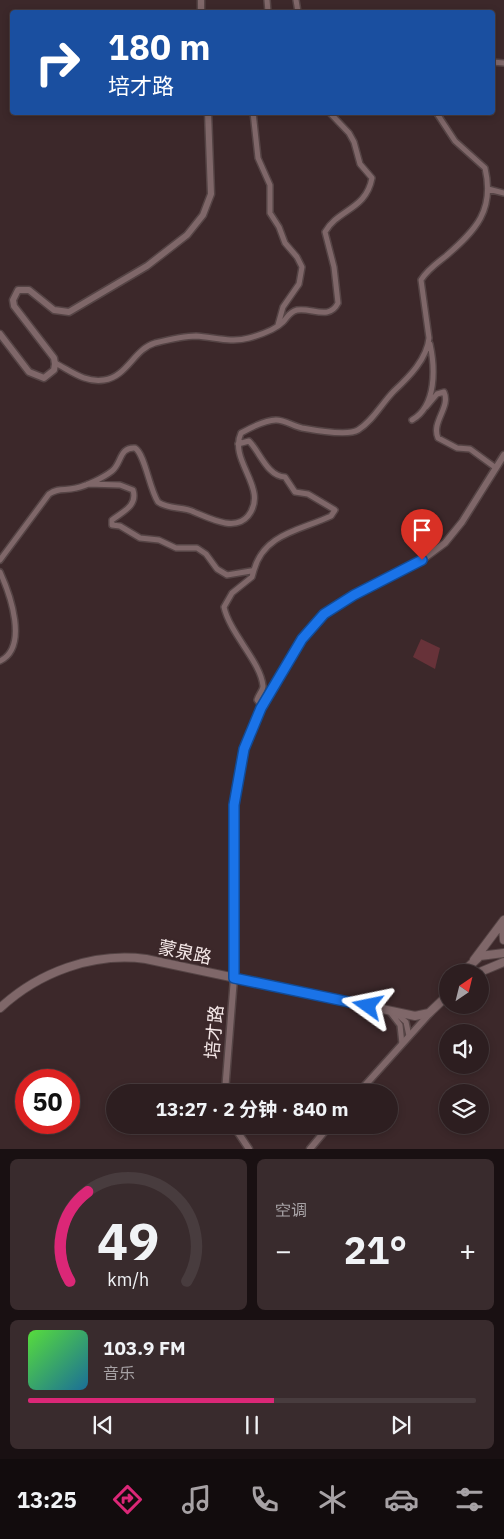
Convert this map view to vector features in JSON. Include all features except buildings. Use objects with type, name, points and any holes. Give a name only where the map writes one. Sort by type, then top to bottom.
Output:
[{"type":"main road","points":[[504,921],[504,940]]},
{"type":"main road","points":[[470,964],[504,921]]},
{"type":"main road","points":[[474,960],[482,955],[504,953]]},
{"type":"main road","name":"蒙泉路","points":[[0,1008],[15,996],[59,970],[77,963],[105,958],[146,959],[419,1016],[431,1011]]},
{"type":"main road","points":[[489,968],[504,962]]},
{"type":"main road","points":[[431,1011],[439,1003]]},
{"type":"street","points":[[0,334],[29,372],[44,378],[50,375],[54,370],[55,363],[50,350],[18,313],[13,300],[14,294],[23,289],[30,290],[54,310],[69,312],[147,266],[187,236],[203,215],[210,194],[208,115]]},
{"type":"street","points":[[253,115],[258,158],[270,186],[270,213],[279,227],[285,244],[297,257],[302,267],[300,284],[284,307],[278,325]]},
{"type":"street","points":[[55,363],[82,378],[105,380],[120,375],[154,344],[194,336],[238,340],[260,334],[278,325],[293,312],[302,310],[322,314],[336,307],[338,303],[334,267],[325,232],[338,218],[358,204],[368,192],[372,178],[358,160],[353,140],[332,115]]},
{"type":"street","points":[[426,407],[432,380],[429,338],[421,280],[430,267],[449,253],[480,222],[486,208],[488,189],[486,168],[456,141],[438,115]]},
{"type":"street","points":[[488,189],[504,193]]},
{"type":"street","points":[[0,560],[49,494],[59,488],[75,488],[87,484],[111,471],[126,449],[135,448],[142,456],[149,484],[158,502],[171,507],[185,508],[219,522],[237,523],[245,520],[251,512],[254,495],[239,454],[238,444],[241,433],[270,421],[285,422],[303,428],[348,433],[356,431],[374,415],[419,363],[428,346],[429,338]]},
{"type":"street","points":[[412,420],[437,394],[444,392],[446,398],[437,426],[438,438],[457,448],[470,449],[496,468]]},
{"type":"street","points":[[238,444],[246,440],[249,441],[276,475],[285,476],[295,492],[308,494],[335,510],[331,516],[300,527],[273,541],[259,557],[252,577],[232,593],[224,607],[231,627],[248,654],[262,683],[262,690],[257,700],[262,706]]},
{"type":"street","name":"培才路","points":[[225,1084],[234,978],[234,805],[244,749],[262,706],[302,639],[324,614],[354,595],[422,560],[446,543],[462,522],[504,455]]},
{"type":"street","points":[[87,484],[120,485],[134,490],[134,497],[130,506],[112,520],[112,525],[120,526],[140,538],[159,540],[176,548],[197,548],[206,554],[218,569],[227,575],[254,570]]},
{"type":"street","points":[[0,574],[10,594],[15,622],[14,644],[9,654],[0,662]]},
{"type":"street","points":[[391,1011],[406,1022],[408,1036]]},
{"type":"street","points":[[391,1011],[400,1025],[402,1044]]},
{"type":"street","points":[[366,1084],[431,1011]]},
{"type":"street","points":[[239,1134],[249,1149]]},
{"type":"street","points":[[310,1149],[322,1134]]},
{"type":"shaded area","points":[[421,639],[440,648],[435,669],[413,657]]},
{"type":"route","points":[[368,1006],[234,978],[234,805],[244,749],[261,708],[302,639],[324,614],[354,595],[422,560]]}]
